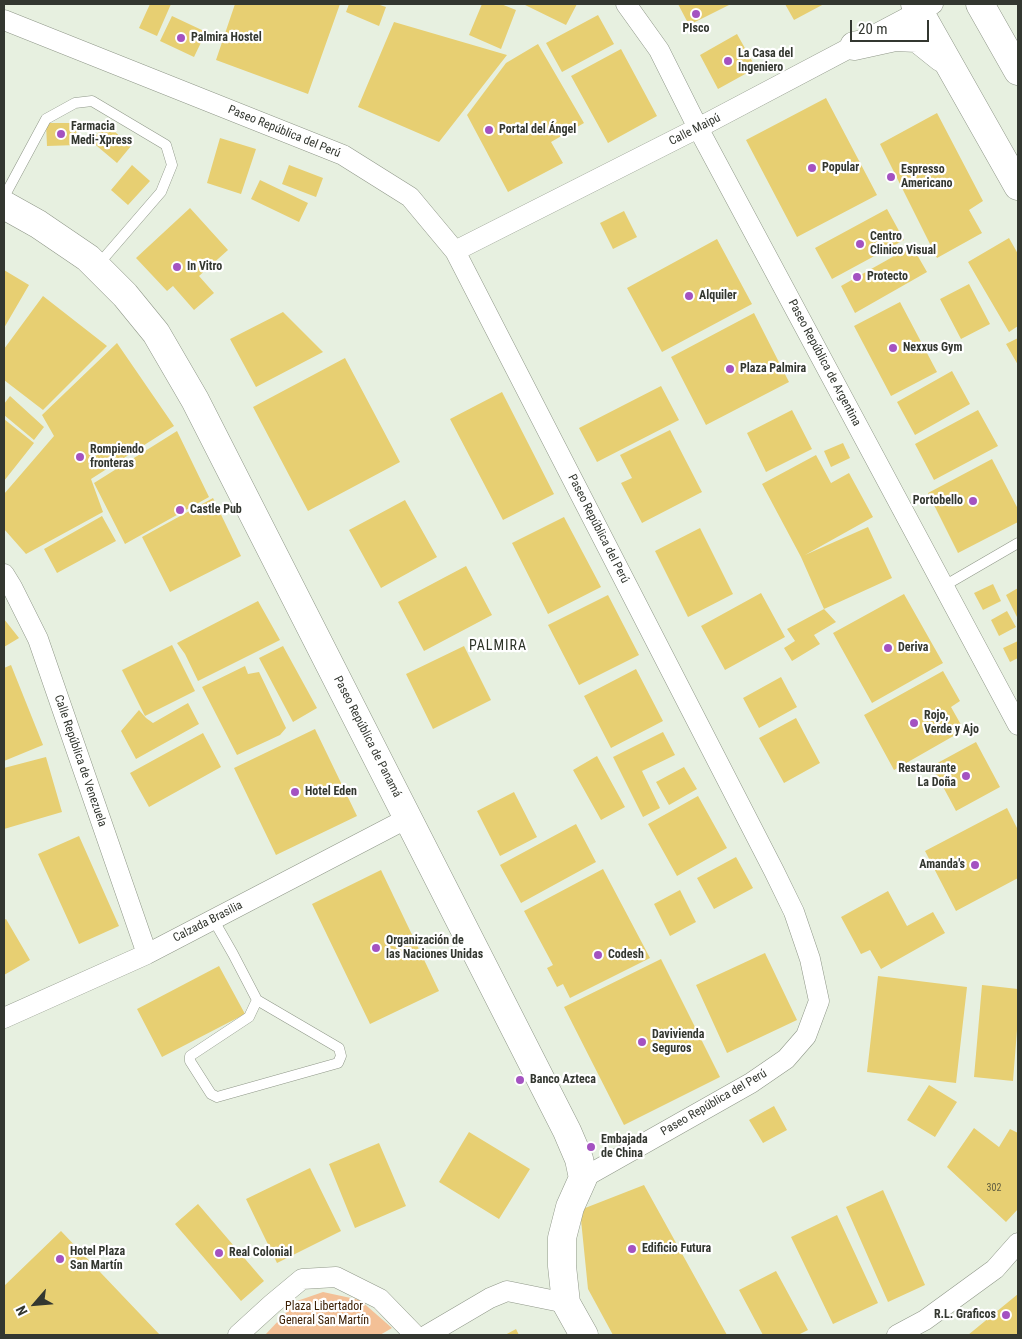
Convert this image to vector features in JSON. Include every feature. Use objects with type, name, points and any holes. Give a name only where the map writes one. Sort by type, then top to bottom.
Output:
[{"type":"street","name":"Paseo República de Argentina","points":[[626,4],[658,50],[1018,725]]},
{"type":"street","points":[[980,4],[1018,71]]},
{"type":"street","name":"Calle Maipú","points":[[455,251],[698,128],[854,46],[923,6]]},
{"type":"street","points":[[923,6],[949,64],[1018,186]]},
{"type":"street","name":"Paseo República del Perú","points":[[5,24],[343,155],[410,197],[455,251],[782,888],[794,912],[810,959],[819,1001],[806,1036],[786,1059],[751,1083],[583,1178]]},
{"type":"street","points":[[854,46],[895,38],[917,38],[949,64]]},
{"type":"street","name":"Paseo República de Panamá","points":[[4,205],[38,224],[88,258],[125,294],[156,333],[195,400],[567,1131],[579,1158],[583,1178]]},
{"type":"street","name":"Calle República de Venezuela","points":[[4,574],[12,586],[38,639],[146,954]]},
{"type":"street","name":"Calzada Brasilia","points":[[4,1018],[146,954],[408,818]]},
{"type":"street","points":[[583,1178],[570,1207],[562,1238],[562,1266],[566,1303],[584,1335]]},
{"type":"street","points":[[896,1335],[925,1320],[995,1269],[1018,1243]]},
{"type":"street","points":[[238,1335],[302,1279],[336,1277],[380,1299],[415,1335]]},
{"type":"street","points":[[426,1335],[490,1298],[508,1291],[566,1303]]},
{"type":"lane","points":[[4,197],[46,119],[75,103],[92,101],[166,145],[172,165],[161,192],[97,267]]},
{"type":"lane","points":[[944,586],[1018,544]]},
{"type":"lane","points":[[213,919],[234,954],[257,1000],[339,1048],[341,1056],[338,1063],[216,1097],[211,1094],[190,1061],[190,1056],[249,1017],[257,1000]]},
{"type":"green space","name":"Plaza Libertador General San Martín","points":[[323,1292],[360,1300],[392,1328],[380,1335],[265,1335],[297,1301]]},
{"type":"building","points":[[150,4],[171,4],[157,36],[139,28]]},
{"type":"building","points":[[235,4],[340,4],[308,94],[216,60]]},
{"type":"building","points":[[349,4],[377,4],[386,7],[379,26],[346,12]]},
{"type":"building","points":[[482,4],[501,4],[516,10],[501,49],[469,35]]},
{"type":"building","points":[[523,4],[577,4],[566,25]]},
{"type":"building","name":"PIsco","points":[[678,4],[731,4],[689,25]]},
{"type":"building","points":[[785,4],[824,4],[794,20]]},
{"type":"building","points":[[598,15],[614,44],[562,72],[546,43]]},
{"type":"building","points":[[172,16],[206,32],[194,57],[160,41]]},
{"type":"building","points":[[394,22],[507,55],[439,142],[358,107]]},
{"type":"building","name":"La Casa del Ingeniero","points":[[737,34],[756,68],[718,89],[700,55]]},
{"type":"building","points":[[538,44],[584,123],[551,142],[563,163],[508,192],[467,115],[506,63]]},
{"type":"building","points":[[621,49],[657,116],[608,143],[571,76]]},
{"type":"building","name":"Popular","points":[[826,98],[877,195],[797,237],[746,140]]},
{"type":"building","points":[[937,113],[983,201],[969,210],[982,233],[937,258],[880,144]]},
{"type":"building","name":"Farmacia Medi-Xpress","points":[[46,123],[76,123],[77,145],[47,146]]},
{"type":"building","points":[[106,124],[131,146],[117,163],[91,141]]},
{"type":"building","points":[[220,138],[256,149],[241,194],[207,183]]},
{"type":"building","points":[[132,165],[150,181],[128,205],[111,190]]},
{"type":"building","points":[[289,165],[323,178],[316,197],[282,184]]},
{"type":"building","points":[[260,180],[308,203],[299,222],[251,199]]},
{"type":"building","name":"In Vitro","points":[[190,208],[228,250],[199,276],[214,293],[194,310],[173,286],[167,291],[136,258]]},
{"type":"building","name":"Centro Clinico Visual","points":[[887,209],[904,240],[832,279],[815,248]]},
{"type":"building","points":[[624,211],[637,237],[613,249],[600,223]]},
{"type":"building","points":[[1009,238],[1018,254],[1018,326],[1009,332],[968,262]]},
{"type":"building","name":"Alquiler","points":[[717,239],[752,304],[662,352],[627,288]]},
{"type":"building","points":[[912,246],[927,272],[855,313],[841,286]]},
{"type":"building","points":[[4,270],[29,285],[4,328]]},
{"type":"building","points":[[969,284],[990,324],[961,339],[940,299]]},
{"type":"building","points":[[43,296],[107,346],[43,410],[4,380],[4,349]]},
{"type":"building","points":[[900,302],[937,372],[891,396],[854,326]]},
{"type":"building","points":[[283,312],[323,352],[256,387],[230,339]]},
{"type":"building","name":"Plaza Palmira","points":[[754,313],[789,382],[706,425],[671,357]]},
{"type":"building","points":[[1018,338],[1018,365],[1006,344]]},
{"type":"building","name":"Rompiendo fronteras","points":[[117,343],[174,426],[91,479],[103,512],[26,554],[4,529],[4,494],[54,436],[42,415]]},
{"type":"building","points":[[345,358],[400,462],[308,511],[253,407]]},
{"type":"building","points":[[952,371],[970,404],[915,435],[897,402]]},
{"type":"building","points":[[661,386],[679,420],[597,462],[579,428]]},
{"type":"building","points":[[502,392],[554,494],[503,520],[450,419]]},
{"type":"building","points":[[10,396],[44,427],[34,440],[4,415],[4,404]]},
{"type":"building","points":[[792,410],[812,449],[766,472],[747,433]]},
{"type":"building","points":[[978,410],[998,446],[934,480],[915,444]]},
{"type":"building","points":[[4,419],[34,443],[4,481]]},
{"type":"building","points":[[670,430],[702,492],[642,523],[621,483],[632,478],[620,455]]},
{"type":"building","points":[[177,431],[209,497],[125,544],[94,483]]},
{"type":"building","points":[[843,443],[850,458],[831,467],[824,451]]},
{"type":"building","points":[[816,455],[831,483],[849,473],[873,517],[805,555],[868,527],[892,578],[824,609],[801,557],[762,484]]},
{"type":"building","name":"Portobello","points":[[992,459],[1018,509],[1018,522],[958,553],[928,493]]},
{"type":"building","points":[[213,498],[241,556],[170,592],[142,537]]},
{"type":"building","points":[[405,500],[437,557],[381,588],[349,530]]},
{"type":"building","points":[[102,516],[116,541],[57,573],[44,549]]},
{"type":"building","points":[[564,517],[601,587],[548,614],[512,543]]},
{"type":"building","points":[[700,528],[733,594],[688,617],[655,551]]},
{"type":"building","points":[[466,566],[492,615],[424,651],[398,602]]},
{"type":"building","points":[[993,584],[1001,601],[983,610],[974,593]]},
{"type":"building","points":[[1018,588],[1018,619],[1006,595]]},
{"type":"building","points":[[761,593],[785,637],[725,670],[701,626]]},
{"type":"building","name":"Deriva","points":[[904,594],[943,663],[872,703],[833,633]]},
{"type":"building","points":[[608,595],[639,655],[579,685],[548,625]]},
{"type":"building","points":[[258,601],[280,640],[198,681],[185,654],[177,643]]},
{"type":"building","points":[[824,609],[836,622],[814,635],[820,644],[792,661],[784,648],[795,641],[787,629]]},
{"type":"building","points":[[1007,611],[1016,627],[999,636],[991,620]]},
{"type":"building","points":[[4,619],[19,638],[4,647]]},
{"type":"building","points":[[1018,641],[1018,658],[1010,662],[1003,648]]},
{"type":"building","points":[[172,645],[195,691],[145,716],[122,670]]},
{"type":"building","points":[[283,646],[317,708],[293,722],[259,658]]},
{"type":"building","points":[[464,646],[491,700],[433,729],[406,674]]},
{"type":"building","points":[[11,665],[43,745],[4,761],[4,668]]},
{"type":"building","points":[[245,666],[248,674],[259,672],[286,728],[280,735],[237,755],[202,687]]},
{"type":"building","points":[[636,669],[663,721],[611,748],[584,696]]},
{"type":"building","name":"Rojo, Verde y Ajo","points":[[943,671],[960,701],[951,707],[964,730],[894,770],[864,715]]},
{"type":"building","points":[[781,677],[797,707],[759,728],[743,698]]},
{"type":"building","points":[[188,703],[199,724],[136,759],[121,731],[139,710],[153,723]]},
{"type":"building","points":[[796,718],[820,763],[784,783],[759,738]]},
{"type":"building","name":"Hotel Eden","points":[[315,729],[357,816],[276,855],[234,768]]},
{"type":"building","points":[[663,732],[675,755],[642,771],[660,808],[643,817],[613,757]]},
{"type":"building","points":[[203,733],[221,767],[149,807],[130,773]]},
{"type":"building","name":"Restaurante La Doña","points":[[976,742],[1000,787],[956,811],[932,766]]},
{"type":"building","points":[[597,756],[625,807],[601,820],[573,770]]},
{"type":"building","points":[[46,757],[62,812],[4,829],[4,768]]},
{"type":"building","points":[[684,767],[697,789],[669,805],[656,782]]},
{"type":"building","points":[[514,792],[537,837],[500,856],[477,811]]},
{"type":"building","points":[[698,796],[727,848],[677,876],[648,824]]},
{"type":"building","name":"Amanda's","points":[[1007,808],[1018,830],[1018,878],[956,911],[925,851]]},
{"type":"building","points":[[576,824],[596,862],[521,903],[500,865]]},
{"type":"building","points":[[79,836],[119,926],[79,944],[38,854]]},
{"type":"building","points":[[736,857],[753,888],[714,909],[697,878]]},
{"type":"building","points":[[603,869],[650,958],[570,998],[563,984],[557,987],[547,968],[553,965],[524,911]]},
{"type":"building","name":"Organización de las Naciones Unidas","points":[[381,870],[439,991],[370,1024],[312,904]]},
{"type":"building","points":[[680,890],[696,922],[670,936],[654,904]]},
{"type":"building","points":[[888,891],[907,926],[933,912],[945,933],[881,969],[870,950],[861,954],[841,917]]},
{"type":"building","points":[[6,919],[30,960],[4,975],[4,920]]},
{"type":"building","points":[[765,953],[797,1020],[727,1053],[696,985]]},
{"type":"building","name":"Davivienda Seguros","points":[[661,959],[720,1077],[624,1125],[564,1007]]},
{"type":"building","points":[[219,966],[245,1014],[162,1057],[137,1009]]},
{"type":"building","points":[[878,976],[967,987],[956,1083],[867,1072]]},
{"type":"building","points":[[982,985],[1018,989],[1018,1017],[1013,1081],[974,1077]]},
{"type":"building","points":[[929,1085],[957,1102],[935,1137],[907,1120]]},
{"type":"building","points":[[774,1106],[787,1130],[763,1143],[749,1120]]},
{"type":"building","points":[[974,1128],[999,1147],[1010,1129],[1018,1133],[1018,1209],[1006,1222],[947,1167]]},
{"type":"building","points":[[469,1132],[530,1169],[499,1219],[439,1182]]},
{"type":"building","points":[[379,1143],[406,1206],[355,1228],[329,1164]]},
{"type":"building","points":[[310,1168],[341,1231],[277,1263],[246,1199]]},
{"type":"building","name":"Edificio Futura","points":[[644,1185],[727,1335],[613,1335],[588,1289],[580,1210]]},
{"type":"building","points":[[883,1190],[925,1285],[888,1302],[846,1207]]},
{"type":"building","name":"Real Colonial","points":[[198,1204],[264,1281],[241,1301],[175,1224]]},
{"type":"building","points":[[837,1215],[878,1303],[833,1324],[791,1237]]},
{"type":"building","name":"Hotel Plaza San Martín","points":[[61,1231],[160,1335],[4,1335],[4,1286]]},
{"type":"building","points":[[776,1271],[808,1330],[798,1335],[763,1335],[739,1290]]},
{"type":"building","name":"R.L. Graficos","points":[[1018,1294],[1018,1335],[968,1335]]},
{"type":"building","points":[[516,1329],[519,1335],[505,1335]]},
{"type":"place","name":"PIsco","points":[[696,14]]},
{"type":"place","name":"Palmira Hostel","points":[[181,38]]},
{"type":"place","name":"La Casa del Ingeniero","points":[[728,61]]},
{"type":"place","name":"Portal del Ángel","points":[[489,130]]},
{"type":"place","name":"Farmacia Medi-Xpress","points":[[61,134]]},
{"type":"place","name":"Popular","points":[[812,168]]},
{"type":"place","name":"Espresso Americano","points":[[891,177]]},
{"type":"place","name":"Centro Clinico Visual","points":[[860,244]]},
{"type":"place","name":"In Vitro","points":[[177,267]]},
{"type":"place","name":"Protecto","points":[[857,277]]},
{"type":"place","name":"Alquiler","points":[[689,296]]},
{"type":"place","name":"Nexxus Gym","points":[[893,348]]},
{"type":"place","name":"Plaza Palmira","points":[[730,369]]},
{"type":"place","name":"Rompiendo fronteras","points":[[80,457]]},
{"type":"place","name":"Portobello","points":[[973,501]]},
{"type":"place","name":"Castle Pub","points":[[180,510]]},
{"type":"place","name":"Deriva","points":[[888,648]]},
{"type":"place","name":"Rojo, Verde y Ajo","points":[[914,723]]},
{"type":"place","name":"Restaurante La Doña","points":[[966,776]]},
{"type":"place","name":"Hotel Eden","points":[[295,792]]},
{"type":"place","name":"Amanda's","points":[[975,865]]},
{"type":"place","name":"Organización de las Naciones Unidas","points":[[376,948]]},
{"type":"place","name":"Codesh","points":[[598,955]]},
{"type":"place","name":"Davivienda Seguros","points":[[642,1042]]},
{"type":"place","name":"Banco Azteca","points":[[520,1080]]},
{"type":"place","name":"Embajada de China","points":[[591,1147]]},
{"type":"place","name":"Edificio Futura","points":[[632,1249]]},
{"type":"place","name":"Real Colonial","points":[[219,1253]]},
{"type":"place","name":"Hotel Plaza San Martín","points":[[60,1259]]},
{"type":"place","name":"R.L. Graficos","points":[[1006,1315]]},
{"type":"district","name":"PALMIRA","points":[[498,646]]}]
